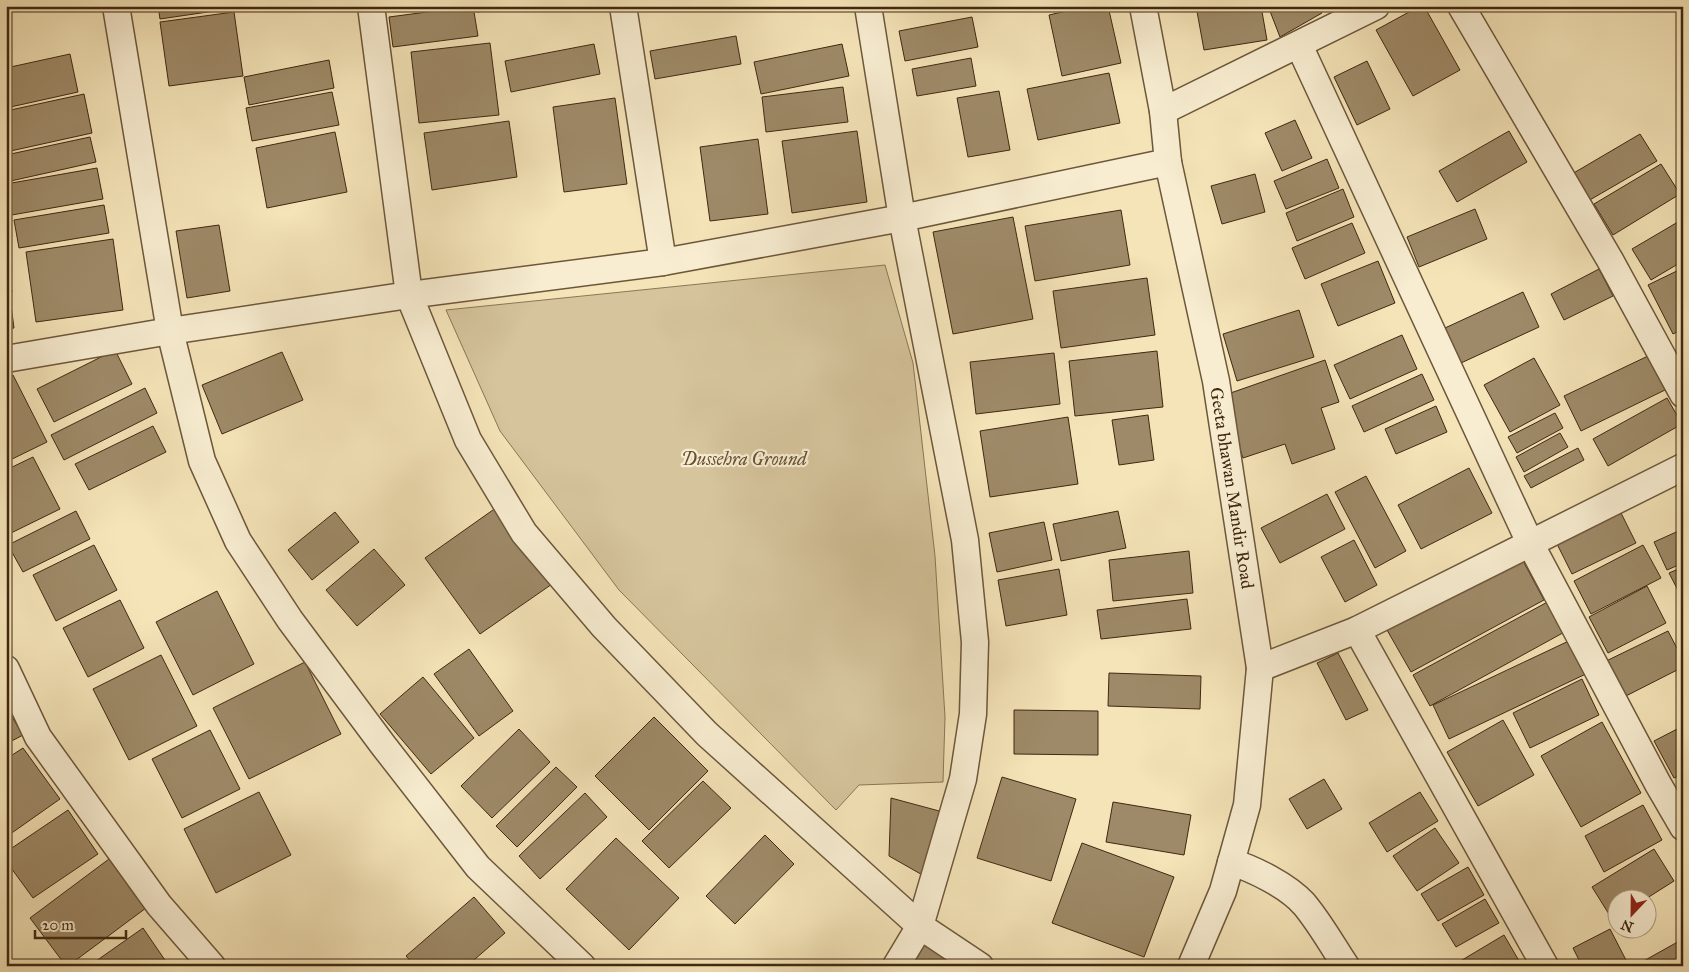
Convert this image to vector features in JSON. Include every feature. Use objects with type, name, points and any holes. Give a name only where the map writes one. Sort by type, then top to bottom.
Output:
[{"type":"street","points":[[116,6],[170,331],[202,461],[238,541],[290,620],[478,867],[582,966]]},
{"type":"street","points":[[371,6],[409,295],[468,440],[524,533],[604,627],[707,734],[920,926],[980,966]]},
{"type":"street","points":[[623,6],[663,262]]},
{"type":"street","points":[[868,6],[902,218],[965,540],[975,642],[973,714],[963,779],[920,926],[896,966]]},
{"type":"street","name":"Geeta bhawan Mandir Road","points":[[1143,6],[1163,111],[1168,162],[1216,381],[1260,668],[1247,805],[1223,891],[1191,966]]},
{"type":"street","points":[[1163,111],[1376,6]]},
{"type":"street","points":[[1461,6],[1610,260],[1683,394]]},
{"type":"street","points":[[1298,45],[1530,543],[1658,784],[1683,826]]},
{"type":"street","points":[[6,358],[409,295],[663,262],[902,218],[1168,162]]},
{"type":"street","points":[[1260,668],[1357,630],[1683,467]]},
{"type":"street","points":[[1357,630],[1545,966]]},
{"type":"street","points":[[6,669],[38,737],[158,906],[212,966]]},
{"type":"street","points":[[1231,862],[1251,868],[1303,903],[1346,966]]},
{"type":"green space","name":"Dussehra Ground","points":[[885,265],[913,363],[935,556],[945,717],[943,782],[859,785],[836,810],[619,590],[500,431],[446,310]]},
{"type":"building","points":[[158,6],[242,6],[242,7],[160,19]]},
{"type":"building","points":[[387,6],[419,6],[388,11]]},
{"type":"building","points":[[473,6],[478,36],[393,47],[389,17]]},
{"type":"building","points":[[476,6],[522,6],[477,12]]},
{"type":"building","points":[[1088,6],[1108,6],[1121,63],[1062,76],[1049,15]]},
{"type":"building","points":[[1196,6],[1261,6],[1267,40],[1204,50]]},
{"type":"building","points":[[1268,6],[1318,6],[1322,13],[1280,37]]},
{"type":"building","points":[[1420,6],[1424,6],[1460,70],[1413,96],[1376,30]]},
{"type":"building","points":[[234,12],[243,76],[169,86],[160,22]]},
{"type":"building","points":[[972,17],[978,47],[905,61],[899,31]]},
{"type":"building","points":[[736,36],[741,64],[655,79],[650,51]]},
{"type":"building","points":[[490,43],[499,115],[419,123],[411,52]]},
{"type":"building","points":[[594,44],[600,74],[511,92],[505,61]]},
{"type":"building","points":[[842,44],[849,76],[761,94],[754,62]]},
{"type":"building","points":[[70,54],[78,92],[6,108],[6,68]]},
{"type":"building","points":[[971,58],[976,86],[917,96],[912,69]]},
{"type":"building","points":[[329,60],[334,88],[249,105],[244,77]]},
{"type":"building","points":[[1367,61],[1390,109],[1357,125],[1334,77]]},
{"type":"building","points":[[1109,73],[1120,123],[1038,140],[1027,89]]},
{"type":"building","points":[[843,87],[848,122],[766,132],[762,97]]},
{"type":"building","points":[[999,91],[1010,150],[968,157],[957,98]]},
{"type":"building","points":[[332,92],[339,125],[252,141],[246,108]]},
{"type":"building","points":[[84,94],[92,133],[6,152],[6,111]]},
{"type":"building","points":[[615,98],[627,184],[564,192],[553,107]]},
{"type":"building","points":[[1295,120],[1312,158],[1282,171],[1265,133]]},
{"type":"building","points":[[509,121],[517,177],[432,190],[424,133]]},
{"type":"building","points":[[857,131],[867,202],[792,213],[782,141]]},
{"type":"building","points":[[1509,131],[1527,162],[1457,202],[1439,171]]},
{"type":"building","points":[[335,132],[347,192],[267,208],[256,148]]},
{"type":"building","points":[[1640,134],[1657,161],[1588,201],[1572,174]]},
{"type":"building","points":[[90,137],[96,162],[6,182],[6,155]]},
{"type":"building","points":[[758,139],[768,214],[710,221],[700,147]]},
{"type":"building","points":[[1327,159],[1339,188],[1286,209],[1274,181]]},
{"type":"building","points":[[1661,164],[1680,194],[1613,235],[1594,204]]},
{"type":"building","points":[[97,168],[103,199],[6,216],[6,184]]},
{"type":"building","points":[[1255,174],[1265,212],[1222,224],[1211,186]]},
{"type":"building","points":[[1343,189],[1354,217],[1297,241],[1286,213]]},
{"type":"building","points":[[104,205],[109,233],[19,248],[14,220]]},
{"type":"building","points":[[1475,209],[1487,239],[1419,267],[1407,237]]},
{"type":"building","points":[[1121,210],[1130,265],[1035,281],[1025,226]]},
{"type":"building","points":[[1013,217],[1033,319],[953,334],[933,232]]},
{"type":"building","points":[[1683,219],[1683,261],[1651,280],[1632,249]]},
{"type":"building","points":[[1352,223],[1365,253],[1305,279],[1292,248]]},
{"type":"building","points":[[219,225],[230,291],[187,298],[176,231]]},
{"type":"building","points":[[113,239],[123,310],[36,322],[26,252]]},
{"type":"building","points":[[6,259],[12,292],[6,293]]},
{"type":"building","points":[[1378,261],[1395,303],[1338,326],[1321,284]]},
{"type":"building","points":[[1683,268],[1683,329],[1673,334],[1648,285]]},
{"type":"building","points":[[1599,269],[1613,296],[1564,320],[1551,294]]},
{"type":"building","points":[[1147,278],[1155,335],[1061,348],[1053,291]]},
{"type":"building","points":[[1523,292],[1539,327],[1461,363],[1445,328]]},
{"type":"building","points":[[10,298],[14,328],[6,329],[6,299]]},
{"type":"building","points":[[1299,310],[1314,357],[1237,381],[1223,334]]},
{"type":"building","points":[[1402,335],[1417,369],[1350,399],[1334,365]]},
{"type":"building","points":[[115,350],[132,384],[54,422],[37,389]]},
{"type":"building","points":[[1157,351],[1163,407],[1075,416],[1069,361]]},
{"type":"building","points":[[282,352],[303,400],[222,434],[202,385]]},
{"type":"building","points":[[1054,353],[1060,404],[976,414],[970,362]]},
{"type":"building","points":[[1648,356],[1665,390],[1581,431],[1564,396]]},
{"type":"building","points":[[1534,358],[1560,405],[1510,432],[1484,385]]},
{"type":"building","points":[[1325,360],[1339,402],[1321,408],[1335,449],[1292,464],[1285,444],[1243,458],[1222,396]]},
{"type":"building","points":[[1422,374],[1434,400],[1364,432],[1352,406]]},
{"type":"building","points":[[13,375],[47,442],[6,462],[6,378]]},
{"type":"building","points":[[145,388],[157,413],[64,460],[51,435]]},
{"type":"building","points":[[1667,398],[1682,424],[1608,466],[1593,439]]},
{"type":"building","points":[[1436,406],[1447,432],[1396,454],[1385,429]]},
{"type":"building","points":[[1555,413],[1563,428],[1517,453],[1508,437]]},
{"type":"building","points":[[1148,415],[1154,460],[1119,465],[1112,420]]},
{"type":"building","points":[[1068,417],[1078,484],[990,497],[980,431]]},
{"type":"building","points":[[153,426],[166,452],[89,490],[75,464]]},
{"type":"building","points":[[1560,433],[1568,447],[1524,472],[1516,457]]},
{"type":"building","points":[[1578,448],[1584,460],[1531,488],[1524,476]]},
{"type":"building","points":[[33,457],[60,509],[11,533],[6,523],[6,470]]},
{"type":"building","points":[[1469,468],[1492,513],[1421,549],[1398,505]]},
{"type":"building","points":[[1366,476],[1406,551],[1375,568],[1335,492]]},
{"type":"building","points":[[1327,494],[1345,529],[1280,563],[1261,528]]},
{"type":"building","points":[[500,505],[555,582],[480,634],[425,558]]},
{"type":"building","points":[[1619,509],[1636,543],[1572,574],[1555,540]]},
{"type":"building","points":[[76,511],[90,539],[23,572],[8,545]]},
{"type":"building","points":[[1118,511],[1126,548],[1061,561],[1053,524]]},
{"type":"building","points":[[335,512],[359,542],[312,580],[288,550]]},
{"type":"building","points":[[1044,522],[1052,560],[997,572],[989,533]]},
{"type":"building","points":[[1683,529],[1683,563],[1667,570],[1654,542]]},
{"type":"building","points":[[1354,540],[1377,585],[1345,602],[1321,557]]},
{"type":"building","points":[[94,545],[117,590],[56,621],[33,575]]},
{"type":"building","points":[[1643,545],[1661,578],[1591,614],[1574,581]]},
{"type":"building","points":[[374,549],[405,585],[357,626],[326,590]]},
{"type":"building","points":[[1189,551],[1193,593],[1113,601],[1109,560]]},
{"type":"building","points":[[1521,557],[1544,600],[1411,672],[1387,630]]},
{"type":"building","points":[[1683,567],[1683,600],[1669,573]]},
{"type":"building","points":[[1059,569],[1067,615],[1006,626],[998,580]]},
{"type":"building","points":[[1647,586],[1666,623],[1608,653],[1589,617]]},
{"type":"building","points":[[217,591],[254,664],[193,695],[156,622]]},
{"type":"building","points":[[1187,599],[1191,629],[1101,639],[1097,610]]},
{"type":"building","points":[[1553,599],[1570,629],[1430,706],[1413,675]]},
{"type":"building","points":[[120,600],[144,648],[88,677],[63,628]]},
{"type":"building","points":[[1668,631],[1683,660],[1683,667],[1618,700],[1600,664]]},
{"type":"building","points":[[1573,639],[1590,672],[1449,739],[1433,705]]},
{"type":"building","points":[[469,649],[513,711],[479,736],[434,674]]},
{"type":"building","points":[[1338,653],[1368,710],[1346,720],[1317,663]]},
{"type":"building","points":[[161,655],[197,726],[129,760],[93,689]]},
{"type":"building","points":[[305,662],[341,734],[249,779],[213,708]]},
{"type":"building","points":[[1109,673],[1201,676],[1200,709],[1108,706]]},
{"type":"building","points":[[423,677],[474,738],[431,774],[380,714]]},
{"type":"building","points":[[1582,679],[1599,715],[1530,748],[1513,713]]},
{"type":"building","points":[[6,707],[23,735],[6,744]]},
{"type":"building","points":[[1014,710],[1098,711],[1098,755],[1014,754]]},
{"type":"building","points":[[654,717],[708,771],[649,830],[595,776]]},
{"type":"building","points":[[1503,720],[1534,775],[1478,806],[1447,752]]},
{"type":"building","points":[[1602,722],[1641,793],[1581,827],[1541,756]]},
{"type":"building","points":[[1683,726],[1683,774],[1674,778],[1654,741]]},
{"type":"building","points":[[519,729],[550,762],[492,818],[461,786]]},
{"type":"building","points":[[210,730],[240,789],[182,818],[152,759]]},
{"type":"building","points":[[23,748],[60,799],[6,837],[6,759]]},
{"type":"building","points":[[556,767],[577,787],[517,847],[496,826]]},
{"type":"building","points":[[1002,777],[1076,799],[1051,881],[977,858]]},
{"type":"building","points":[[1324,779],[1342,809],[1307,829],[1289,799]]},
{"type":"building","points":[[703,781],[731,808],[669,868],[642,841]]},
{"type":"building","points":[[259,792],[291,855],[216,893],[184,829]]},
{"type":"building","points":[[1420,792],[1438,821],[1387,852],[1369,823]]},
{"type":"building","points":[[585,793],[607,817],[540,879],[519,856]]},
{"type":"building","points":[[891,798],[943,812],[926,877],[889,856]]},
{"type":"building","points":[[1113,802],[1191,815],[1184,855],[1106,842]]},
{"type":"building","points":[[1643,805],[1662,840],[1604,872],[1585,836]]},
{"type":"building","points":[[68,810],[98,854],[33,898],[6,861],[6,852]]},
{"type":"building","points":[[1435,828],[1459,863],[1417,891],[1393,856]]},
{"type":"building","points":[[765,835],[794,864],[735,924],[706,896]]},
{"type":"building","points":[[616,838],[679,898],[629,950],[566,889]]},
{"type":"building","points":[[1082,843],[1174,877],[1144,957],[1052,923]]},
{"type":"building","points":[[1654,849],[1674,881],[1656,892],[1656,890],[1606,890],[1606,909],[1592,887]]},
{"type":"building","points":[[109,859],[146,908],[66,966],[30,918]]},
{"type":"building","points":[[1468,867],[1484,895],[1438,921],[1421,894]]},
{"type":"building","points":[[474,897],[505,933],[467,966],[415,966],[406,956]]},
{"type":"building","points":[[1485,899],[1499,923],[1456,947],[1442,924]]},
{"type":"building","points":[[143,928],[169,966],[89,966]]},
{"type":"building","points":[[1606,931],[1606,940],[1616,940],[1627,962],[1619,966],[1582,966],[1573,948]]},
{"type":"building","points":[[1504,935],[1522,966],[1452,966]]},
{"type":"building","points":[[1683,939],[1683,966],[1642,966],[1640,963]]},
{"type":"building","points":[[926,942],[963,966],[911,966]]}]
